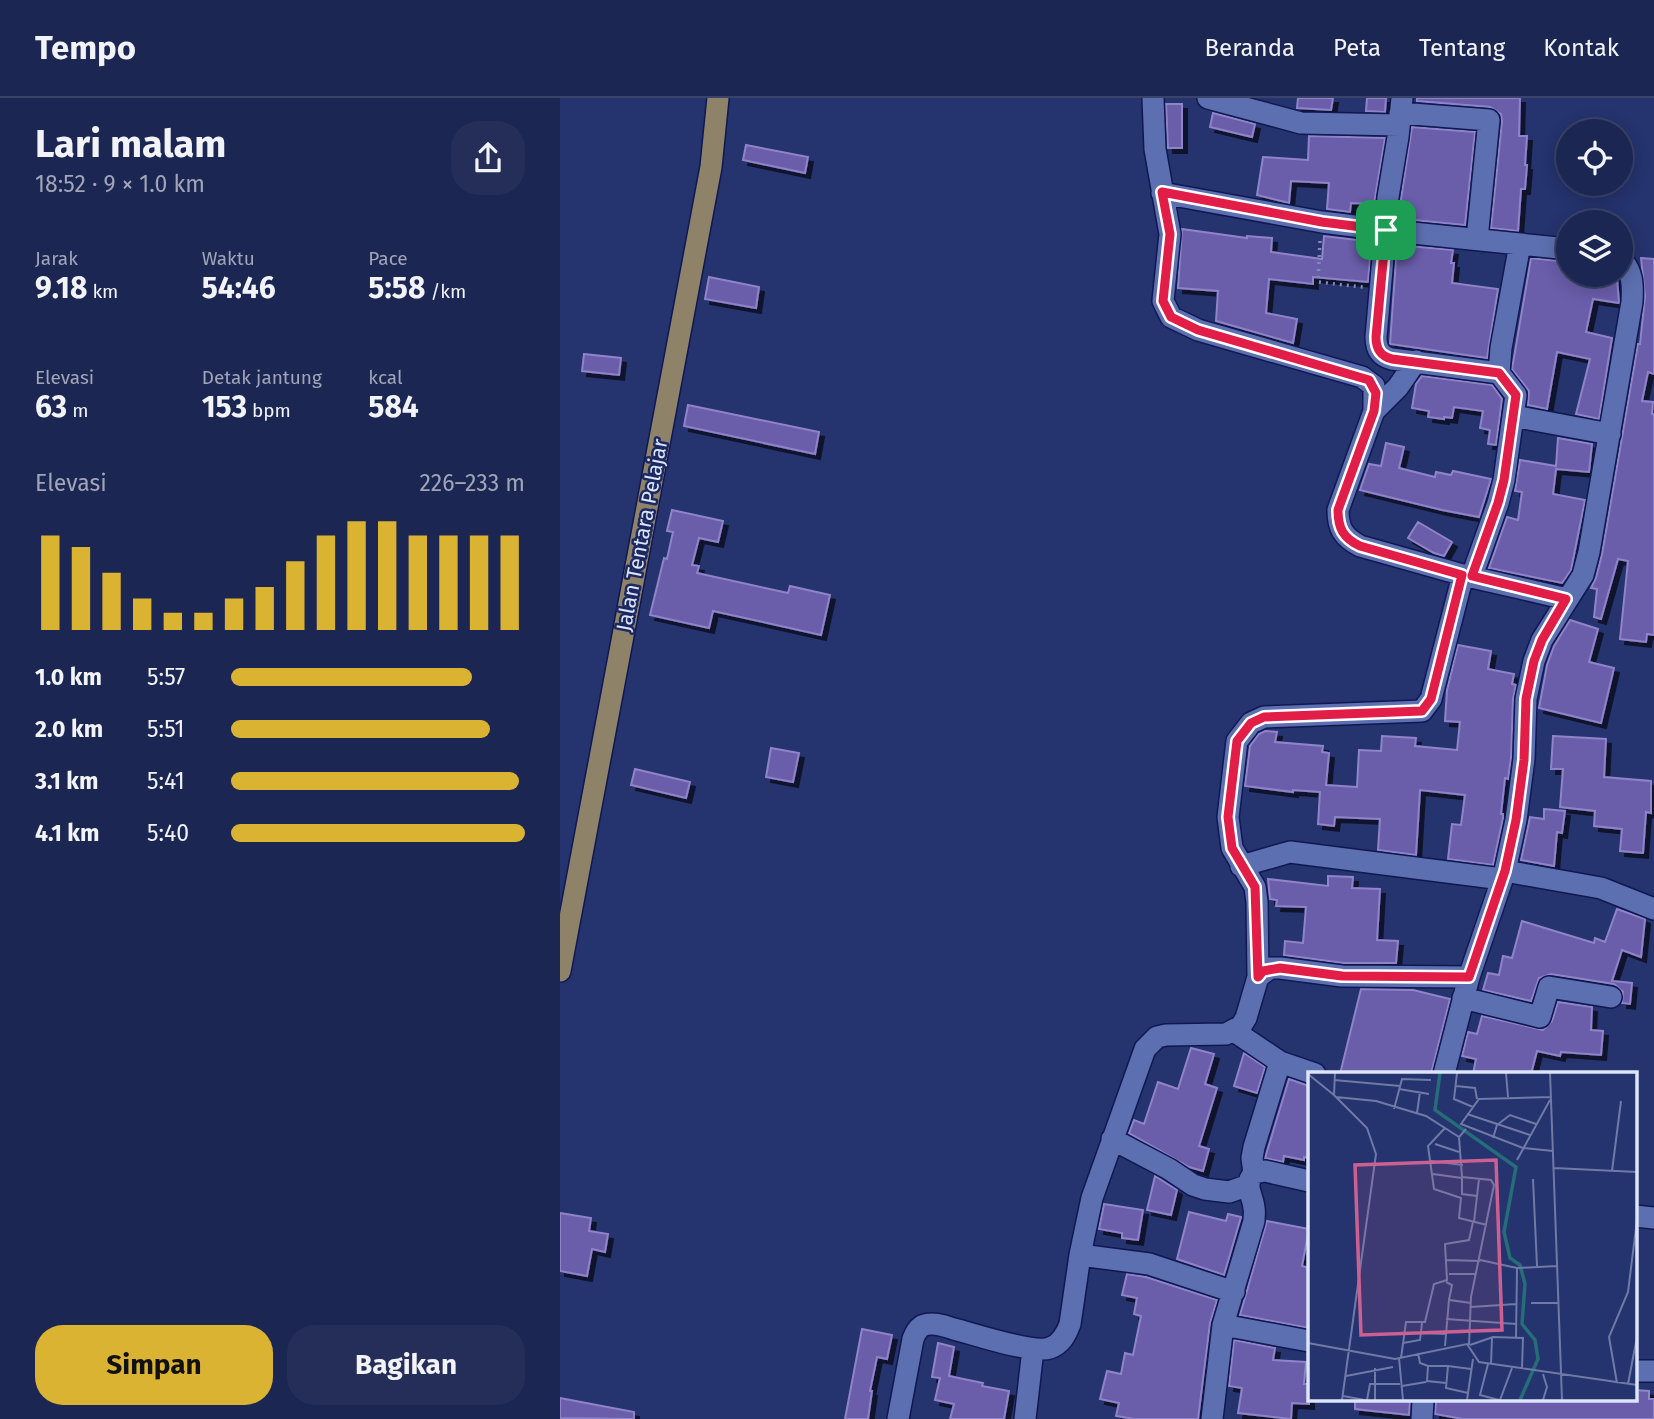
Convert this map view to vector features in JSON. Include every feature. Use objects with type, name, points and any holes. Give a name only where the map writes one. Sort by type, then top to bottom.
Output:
[{"type":"main road","name":"Jalan Tentara Pelajar","points":[[560,971],[711,167],[718,98]]},
{"type":"street","points":[[1153,98],[1155,149],[1170,234],[1163,301],[1171,317],[1198,330],[1362,377],[1374,386],[1374,411],[1338,510],[1338,523],[1349,541],[1467,575],[1566,599]]},
{"type":"street","points":[[1208,98],[1301,123],[1401,112],[1489,120],[1477,239]]},
{"type":"street","points":[[1401,112],[1388,197],[1376,346],[1379,353],[1392,359],[1499,373]]},
{"type":"street","points":[[1162,192],[1322,222],[1556,248]]},
{"type":"street","points":[[898,1419],[913,1339],[923,1326],[940,1325],[1034,1349],[1052,1347],[1066,1335],[1092,1198],[1144,1049],[1151,1042],[1166,1035],[1218,1035],[1234,1031],[1246,1018],[1258,977],[1255,887],[1232,848],[1228,817],[1237,741],[1251,723],[1264,717],[1422,711],[1431,699],[1467,575],[1498,503],[1506,467],[1516,395],[1499,373],[1520,244]]},
{"type":"street","points":[[1444,1072],[1469,977],[1504,875],[1516,820],[1524,760],[1529,679],[1542,640],[1583,575],[1610,434],[1632,302],[1631,287]]},
{"type":"street","points":[[1374,411],[1398,387],[1416,361]]},
{"type":"street","points":[[1513,416],[1610,434]]},
{"type":"street","points":[[1241,866],[1290,852],[1601,888],[1654,908]]},
{"type":"street","points":[[1258,977],[1263,971],[1280,968],[1342,976],[1469,977]]},
{"type":"street","points":[[1463,998],[1540,1017],[1549,987],[1611,997]]},
{"type":"street","points":[[1234,1031],[1280,1062],[1309,1072]]},
{"type":"street","points":[[1212,1419],[1223,1325],[1254,1221],[1251,1179],[1254,1147],[1280,1062]]},
{"type":"street","points":[[1112,1139],[1193,1185],[1205,1189],[1229,1192],[1265,1171],[1308,1181]]},
{"type":"street","points":[[1636,1216],[1654,1218]]},
{"type":"street","points":[[1080,1255],[1149,1264],[1234,1292]]},
{"type":"street","points":[[1223,1325],[1308,1341]]},
{"type":"street","points":[[1025,1419],[1034,1349]]},
{"type":"street","points":[[1636,1371],[1654,1371]]},
{"type":"path","points":[[1322,222],[1318,282],[1379,289]]},
{"type":"building","points":[[1298,98],[1333,98],[1331,110],[1297,108]]},
{"type":"building","points":[[1367,98],[1386,98],[1385,112],[1366,111]]},
{"type":"building","points":[[1417,98],[1520,98],[1519,136],[1527,136],[1527,165],[1525,189],[1521,189],[1518,231],[1491,228],[1501,114],[1490,107],[1417,101]]},
{"type":"building","points":[[1166,104],[1182,104],[1182,148],[1168,148]]},
{"type":"building","points":[[1213,113],[1255,124],[1252,137],[1210,127]]},
{"type":"building","points":[[1412,127],[1475,132],[1465,225],[1403,219],[1404,211],[1400,211],[1401,199]]},
{"type":"building","points":[[1309,136],[1385,138],[1374,204],[1351,203],[1350,212],[1327,209],[1329,183],[1291,181],[1289,203],[1257,195],[1263,157],[1308,160]]},
{"type":"building","points":[[746,145],[808,157],[805,173],[743,160]]},
{"type":"building","points":[[1182,229],[1247,238],[1272,238],[1271,252],[1322,259],[1324,236],[1358,240],[1357,246],[1371,247],[1368,282],[1313,277],[1313,284],[1269,279],[1266,313],[1297,319],[1293,343],[1216,321],[1218,291],[1178,288]]},
{"type":"building","points":[[1397,245],[1453,250],[1452,283],[1498,289],[1487,358],[1390,344]]},
{"type":"building","points":[[1531,258],[1556,261],[1556,287],[1618,287],[1619,303],[1593,299],[1586,332],[1612,338],[1599,419],[1576,414],[1590,359],[1557,352],[1547,409],[1528,405],[1529,391],[1512,369]]},
{"type":"building","points":[[1641,258],[1654,259],[1654,374],[1648,372],[1642,401],[1653,402],[1654,414],[1654,635],[1647,634],[1646,642],[1620,639],[1628,561],[1618,559],[1601,619],[1594,617],[1597,589],[1591,588],[1602,554],[1640,344],[1645,296]]},
{"type":"building","points":[[709,277],[759,287],[756,308],[705,299]]},
{"type":"building","points":[[584,354],[621,358],[619,375],[582,371]]},
{"type":"building","points":[[1422,376],[1492,385],[1502,399],[1496,445],[1488,444],[1490,430],[1480,428],[1483,411],[1454,407],[1452,418],[1444,419],[1428,417],[1429,411],[1412,408],[1416,384]]},
{"type":"building","points":[[688,405],[819,432],[815,454],[684,426]]},
{"type":"building","points":[[1558,438],[1592,444],[1589,472],[1556,469],[1553,494],[1585,500],[1571,570],[1562,583],[1489,568],[1507,517],[1518,520],[1522,492],[1515,491],[1520,460],[1556,466]]},
{"type":"building","points":[[1386,443],[1404,447],[1399,468],[1435,477],[1436,472],[1451,475],[1453,471],[1491,479],[1479,517],[1360,490],[1369,464],[1381,466]]},
{"type":"building","points":[[672,510],[723,521],[718,542],[699,538],[692,565],[699,566],[697,573],[788,593],[790,586],[830,595],[821,635],[713,611],[709,628],[650,615],[673,532],[667,531]]},
{"type":"building","points":[[1418,522],[1452,542],[1444,556],[1408,538]]},
{"type":"building","points":[[1570,620],[1598,629],[1589,662],[1614,668],[1601,723],[1539,708],[1547,665],[1554,646]]},
{"type":"building","points":[[1458,645],[1491,651],[1488,669],[1514,674],[1512,684],[1516,685],[1511,758],[1508,779],[1505,778],[1501,814],[1503,818],[1493,865],[1448,859],[1452,824],[1461,825],[1465,795],[1420,790],[1416,855],[1378,850],[1380,819],[1335,817],[1334,826],[1318,824],[1320,792],[1293,792],[1245,786],[1250,746],[1259,734],[1265,731],[1277,732],[1275,742],[1323,746],[1322,752],[1329,753],[1326,785],[1357,787],[1359,750],[1381,751],[1382,736],[1416,738],[1415,746],[1457,750],[1460,722],[1445,721],[1447,690]]},
{"type":"building","points":[[1553,736],[1606,739],[1604,777],[1651,781],[1651,813],[1646,812],[1643,853],[1620,851],[1622,829],[1594,826],[1595,811],[1560,807],[1563,769],[1551,769]]},
{"type":"building","points":[[771,748],[799,753],[793,782],[766,777]]},
{"type":"building","points":[[635,769],[690,782],[686,798],[631,785]]},
{"type":"building","points":[[1544,809],[1565,811],[1562,833],[1557,832],[1554,866],[1521,860],[1530,817],[1544,819]]},
{"type":"building","points":[[1328,876],[1353,877],[1352,888],[1380,889],[1377,940],[1398,941],[1396,963],[1343,963],[1284,955],[1285,941],[1303,943],[1306,907],[1276,906],[1277,900],[1270,899],[1268,879],[1328,886]]},
{"type":"building","points":[[1617,909],[1645,919],[1641,957],[1622,950],[1612,981],[1632,983],[1630,1004],[1622,1003],[1623,992],[1614,984],[1551,974],[1539,978],[1531,1001],[1483,990],[1488,973],[1499,975],[1503,956],[1512,958],[1522,921],[1594,943],[1595,938],[1605,942]]},
{"type":"building","points":[[1361,989],[1413,990],[1450,999],[1432,1072],[1340,1072]]},
{"type":"building","points":[[1558,1002],[1592,1007],[1591,1030],[1603,1031],[1601,1055],[1561,1052],[1560,1056],[1537,1051],[1532,1072],[1473,1072],[1476,1059],[1462,1056],[1468,1032],[1477,1034],[1482,1016],[1543,1030],[1552,1021]]},
{"type":"building","points":[[1191,1048],[1214,1054],[1205,1084],[1217,1088],[1199,1146],[1209,1149],[1203,1171],[1189,1167],[1129,1133],[1134,1120],[1144,1124],[1158,1082],[1178,1089]]},
{"type":"building","points":[[1244,1053],[1265,1067],[1257,1093],[1234,1086]]},
{"type":"building","points":[[1289,1079],[1308,1086],[1308,1158],[1304,1157],[1304,1160],[1284,1156],[1283,1162],[1265,1158]]},
{"type":"building","points":[[1155,1176],[1177,1190],[1171,1215],[1147,1210]]},
{"type":"building","points":[[1104,1204],[1143,1210],[1138,1240],[1122,1238],[1122,1233],[1099,1229]]},
{"type":"building","points":[[1189,1212],[1226,1221],[1228,1214],[1241,1217],[1224,1275],[1177,1259]]},
{"type":"building","points":[[560,1213],[591,1218],[589,1231],[608,1234],[605,1252],[592,1249],[587,1276],[560,1271]]},
{"type":"building","points":[[1267,1221],[1308,1229],[1302,1266],[1308,1268],[1308,1328],[1240,1315]]},
{"type":"building","points":[[1127,1274],[1146,1277],[1217,1300],[1210,1323],[1198,1419],[1134,1419],[1116,1416],[1119,1403],[1100,1399],[1107,1371],[1121,1374],[1125,1353],[1133,1355],[1141,1316],[1134,1314],[1137,1298],[1122,1295]]},
{"type":"building","points":[[862,1329],[892,1335],[887,1359],[877,1357],[868,1419],[845,1419]]},
{"type":"building","points":[[1234,1340],[1275,1348],[1273,1360],[1306,1362],[1304,1384],[1308,1384],[1309,1404],[1292,1403],[1291,1419],[1238,1413],[1242,1388],[1229,1386]]},
{"type":"building","points":[[938,1343],[954,1347],[949,1376],[1009,1391],[1004,1419],[950,1419],[954,1404],[935,1400],[940,1378],[932,1377]]},
{"type":"building","points":[[1636,1390],[1649,1391],[1649,1399],[1654,1399],[1654,1419],[1463,1419],[1435,1414],[1436,1402],[1636,1402]]},
{"type":"building","points":[[560,1398],[634,1412],[634,1419],[560,1418]]},
{"type":"building","points":[[1355,1402],[1410,1402],[1409,1415],[1355,1409]]},
{"type":"route","points":[[1162,192],[1322,222],[1386,230],[1376,337],[1379,353],[1392,359],[1499,373],[1516,395],[1504,480],[1472,576],[1566,599],[1542,640],[1529,679],[1524,760],[1516,820],[1505,871],[1469,977],[1342,976],[1270,968],[1258,977],[1255,887],[1232,848],[1228,817],[1237,741],[1251,723],[1264,717],[1422,711],[1431,699],[1462,575],[1360,546],[1349,541],[1342,532],[1338,523],[1338,510],[1374,411],[1376,393],[1369,380],[1198,330],[1171,317],[1163,301],[1170,222],[1162,192]]}]
